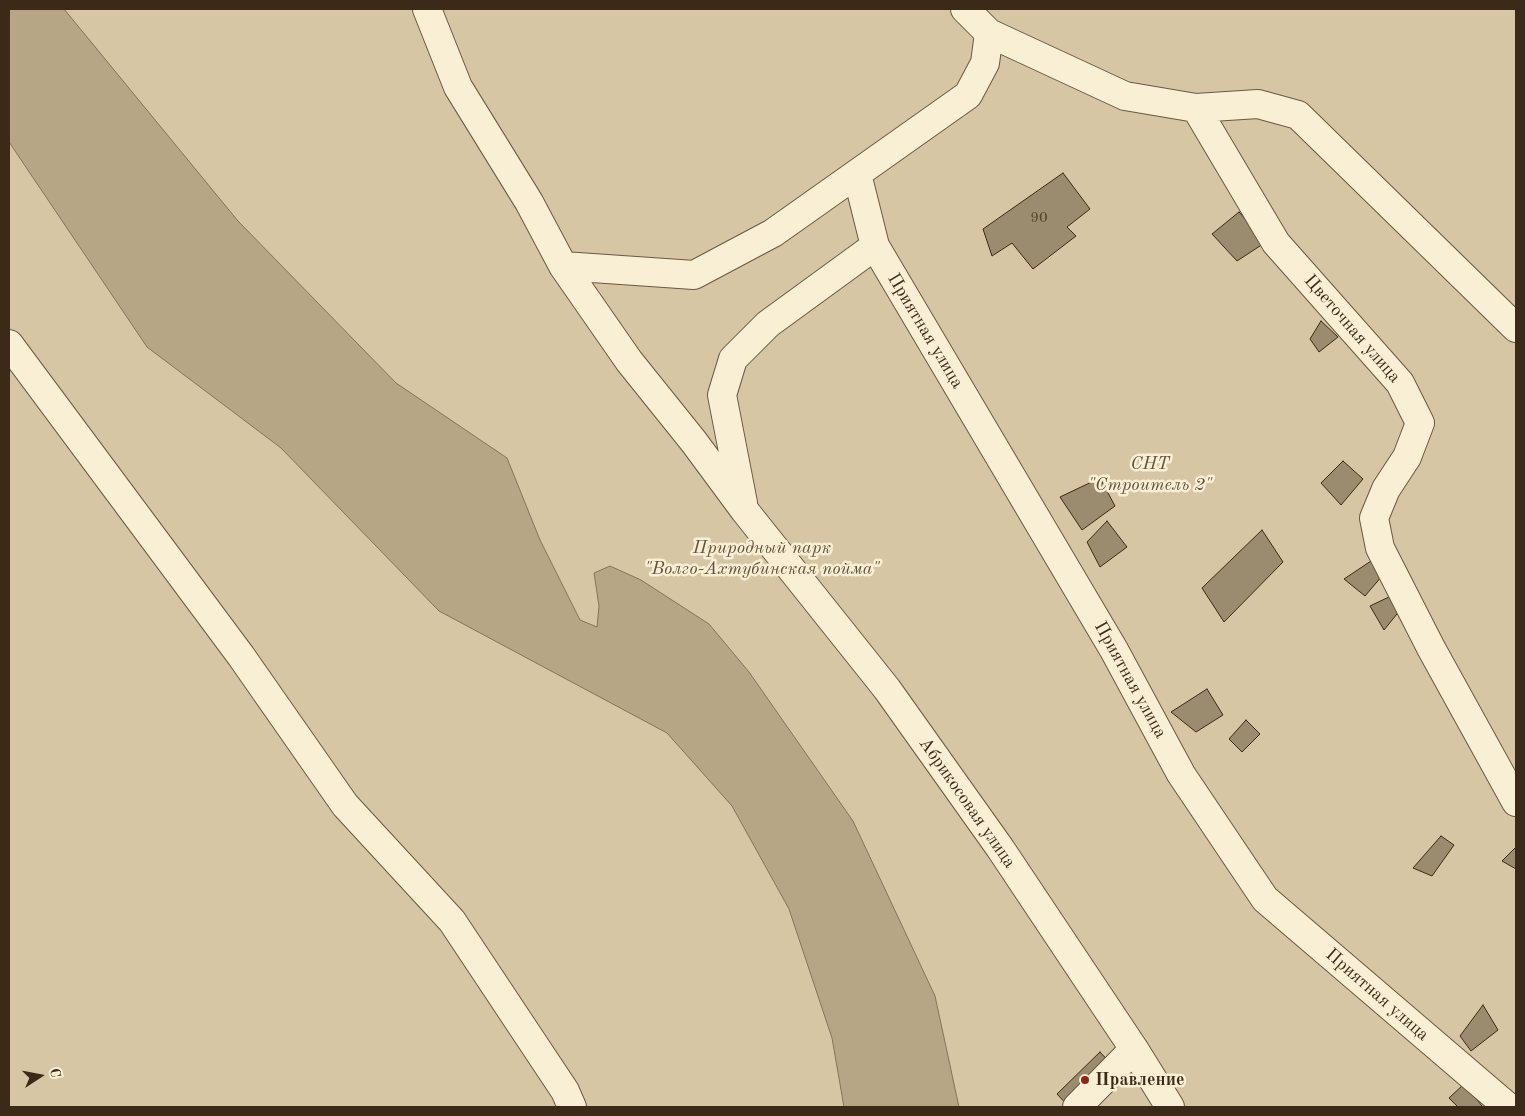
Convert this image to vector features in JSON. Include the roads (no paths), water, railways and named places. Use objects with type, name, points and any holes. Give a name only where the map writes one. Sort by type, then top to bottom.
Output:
[{"type":"street","name":"Абрикосовая улица","points":[[427,9],[458,87],[529,202],[563,266],[629,361],[694,442],[745,512],[887,689],[1000,848],[1134,1048],[1170,1107]]},
{"type":"street","points":[[966,9],[988,33],[1125,96],[1196,108],[1258,104],[1298,115],[1516,328]]},
{"type":"street","points":[[563,266],[694,275],[773,233],[968,95],[984,63],[988,33]]},
{"type":"street","name":"Цветочная улица","points":[[1196,108],[1276,243],[1400,383],[1420,423],[1407,457],[1386,489],[1374,518],[1380,548],[1431,648],[1516,802]]},
{"type":"street","name":"Приятная улица","points":[[857,174],[875,246],[1114,650],[1181,774],[1265,899],[1508,1107]]},
{"type":"street","points":[[745,512],[722,395],[733,359],[768,324],[875,246]]},
{"type":"street","points":[[9,344],[241,656],[344,805],[452,921],[565,1091],[572,1107]]},
{"type":"street","points":[[1077,1107],[1134,1048]]},
{"type":"place","name":"Правление","points":[[1085,1080]]},
{"type":"park label","name":"СНТ \"Строитель 2\"","points":[[1150,474]]},
{"type":"park label","name":"Природный парк \"Волго-Ахтубинская пойма\"","points":[[762,558]]}]
